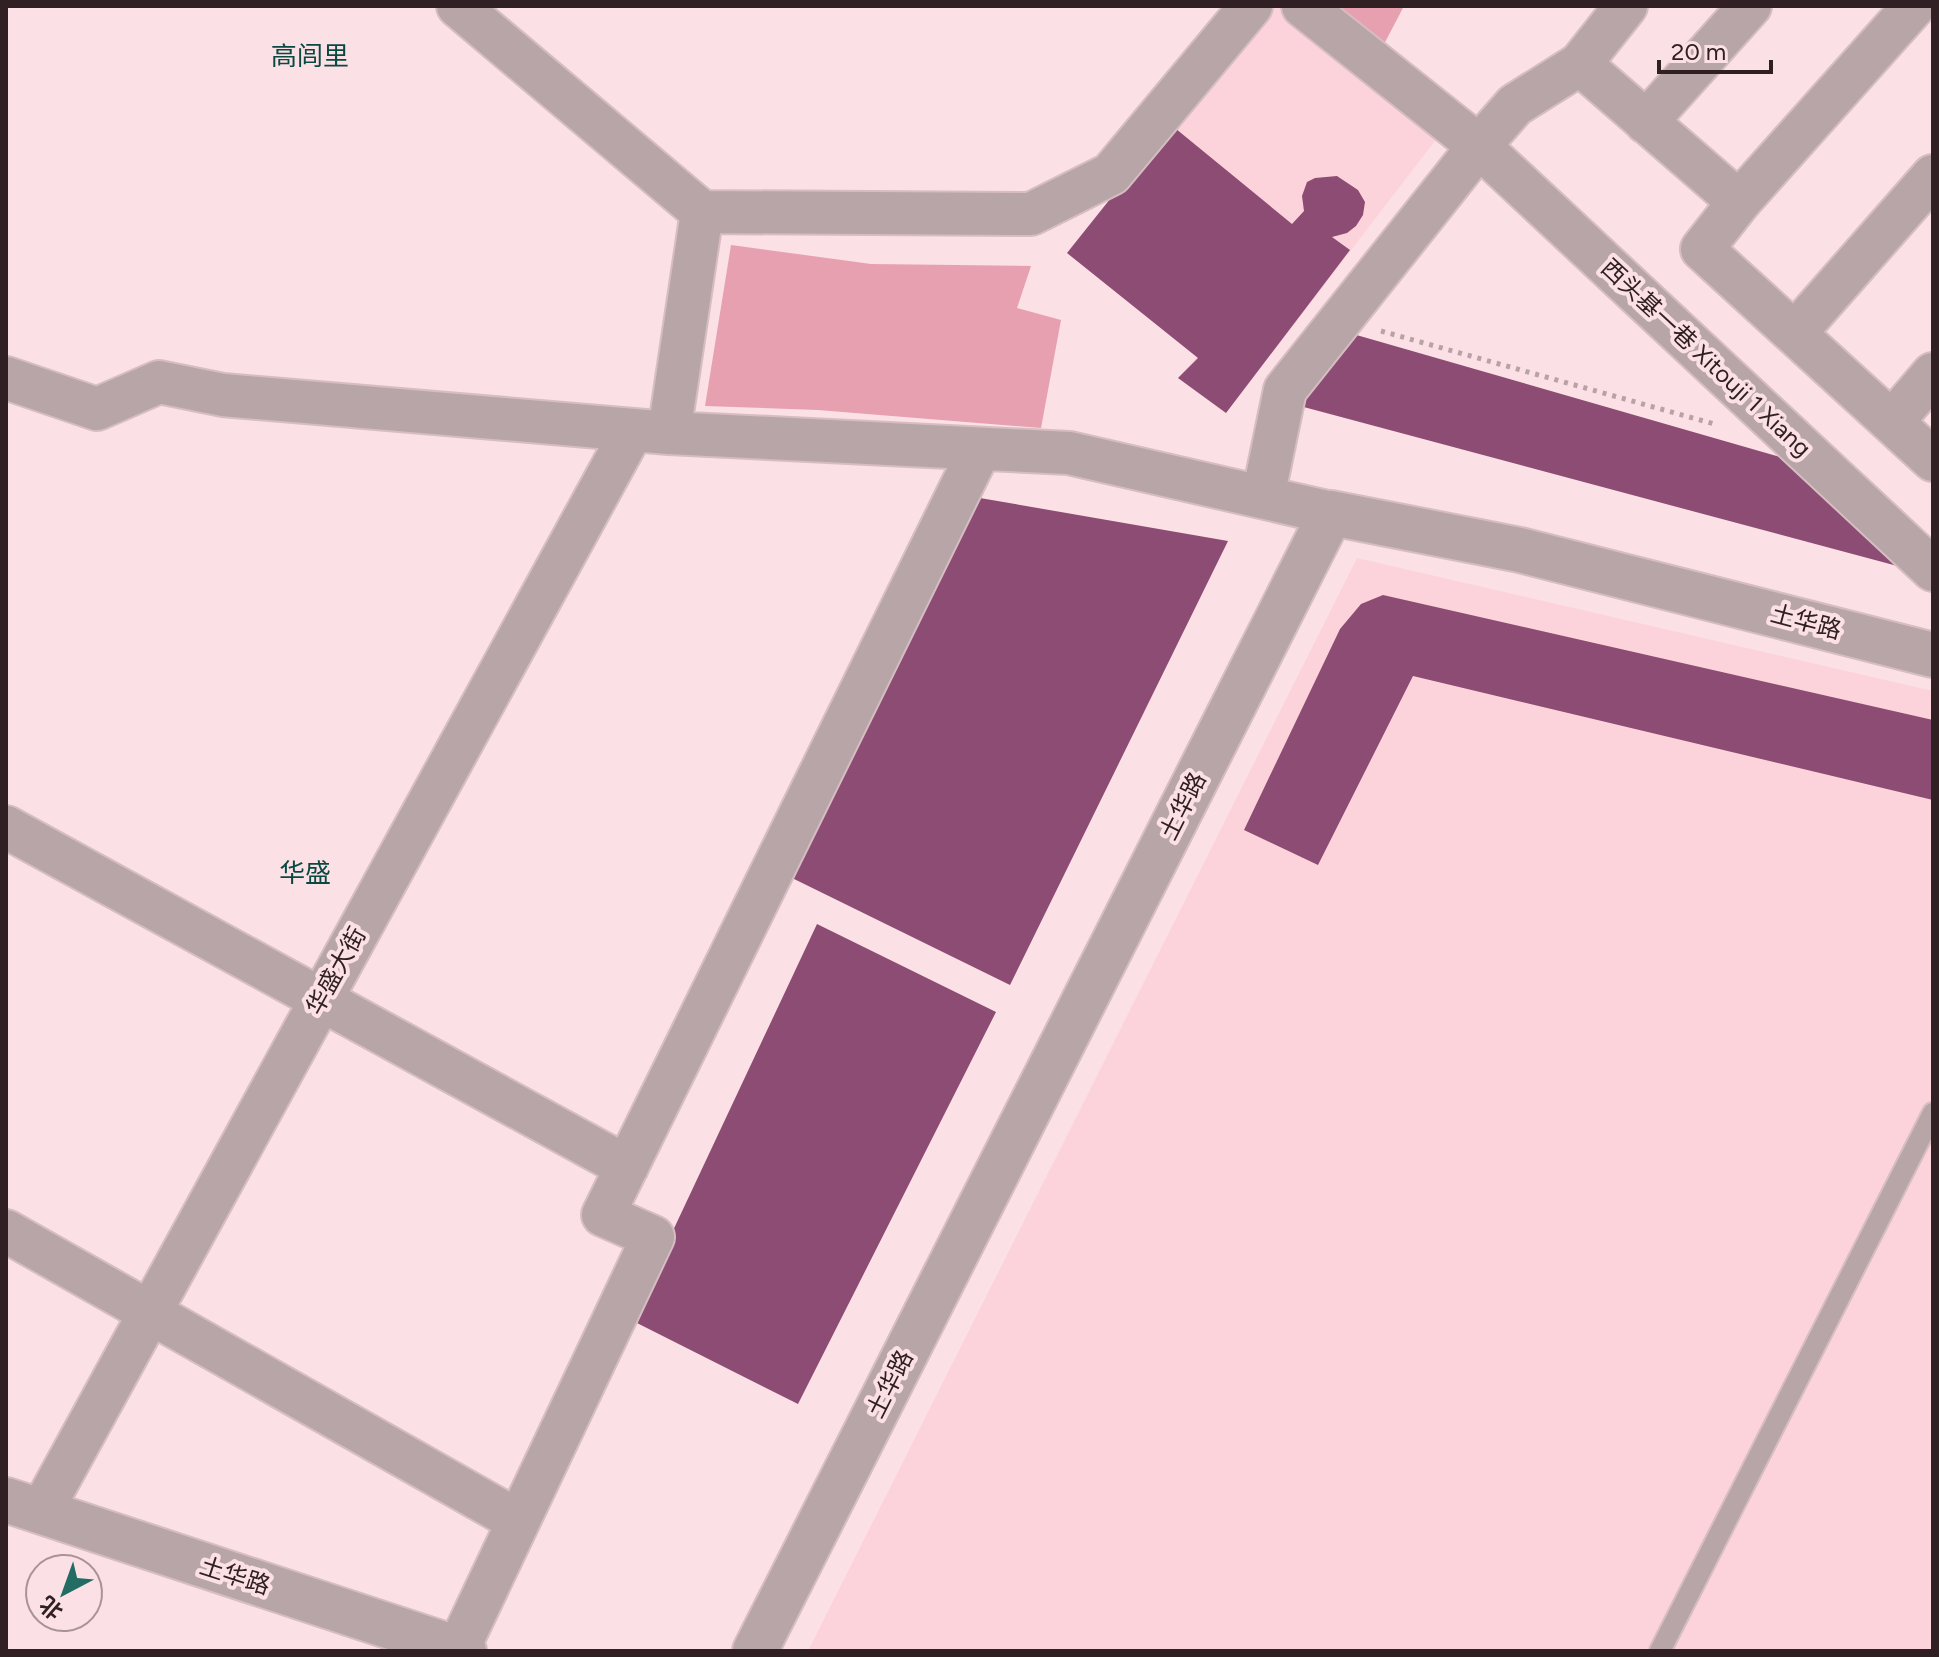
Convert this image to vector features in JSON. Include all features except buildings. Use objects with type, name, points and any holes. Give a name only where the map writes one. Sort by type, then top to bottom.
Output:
[{"type":"street","points":[[458,6],[702,212],[1031,214],[1111,174],[1251,6]]},
{"type":"street","name":"西头基一巷 Xitouji 1 Xiang","points":[[1303,6],[1479,146],[1933,570]]},
{"type":"street","points":[[1263,497],[1285,390],[1515,105],[1580,64],[1626,6]]},
{"type":"street","points":[[1646,122],[1750,6]]},
{"type":"street","points":[[1914,6],[1739,202],[1702,249],[1933,460]]},
{"type":"street","points":[[1580,64],[1739,202]]},
{"type":"street","points":[[1795,333],[1933,176]]},
{"type":"street","points":[[650,432],[702,212]]},
{"type":"street","points":[[1892,422],[1933,374]]},
{"type":"street","points":[[6,378],[97,409],[159,382],[223,395],[650,432],[1069,453],[1331,513]]},
{"type":"street","name":"华盛大街","points":[[24,1506],[150,1312],[320,1001],[650,432]]},
{"type":"street","points":[[461,1650],[518,1521],[653,1237],[603,1215],[980,449]]},
{"type":"street","name":"土华路","points":[[755,1651],[1331,513],[1520,550],[1933,655]]},
{"type":"street","points":[[6,827],[627,1167]]},
{"type":"street","points":[[6,1231],[518,1521]]},
{"type":"street","name":"土华路","points":[[24,1506],[461,1650]]},
{"type":"lane","points":[[1660,1651],[1933,1113]]},
{"type":"path","points":[[1341,320],[1729,428]]},
{"type":"shaded area","points":[[1264,6],[1285,6],[1441,133],[1226,413],[1178,378],[1197,357],[1067,253]]},
{"type":"shaded area","points":[[1308,6],[1404,6],[1382,48]]},
{"type":"shaded area","points":[[731,245],[871,264],[1031,266],[1017,308],[1061,320],[1041,428],[818,410],[705,406]]},
{"type":"shaded area","points":[[1357,558],[1933,691],[1933,1651],[808,1651]]},
{"type":"district","name":"高闾里","points":[[310,56]]},
{"type":"district","name":"华盛","points":[[305,873]]}]
